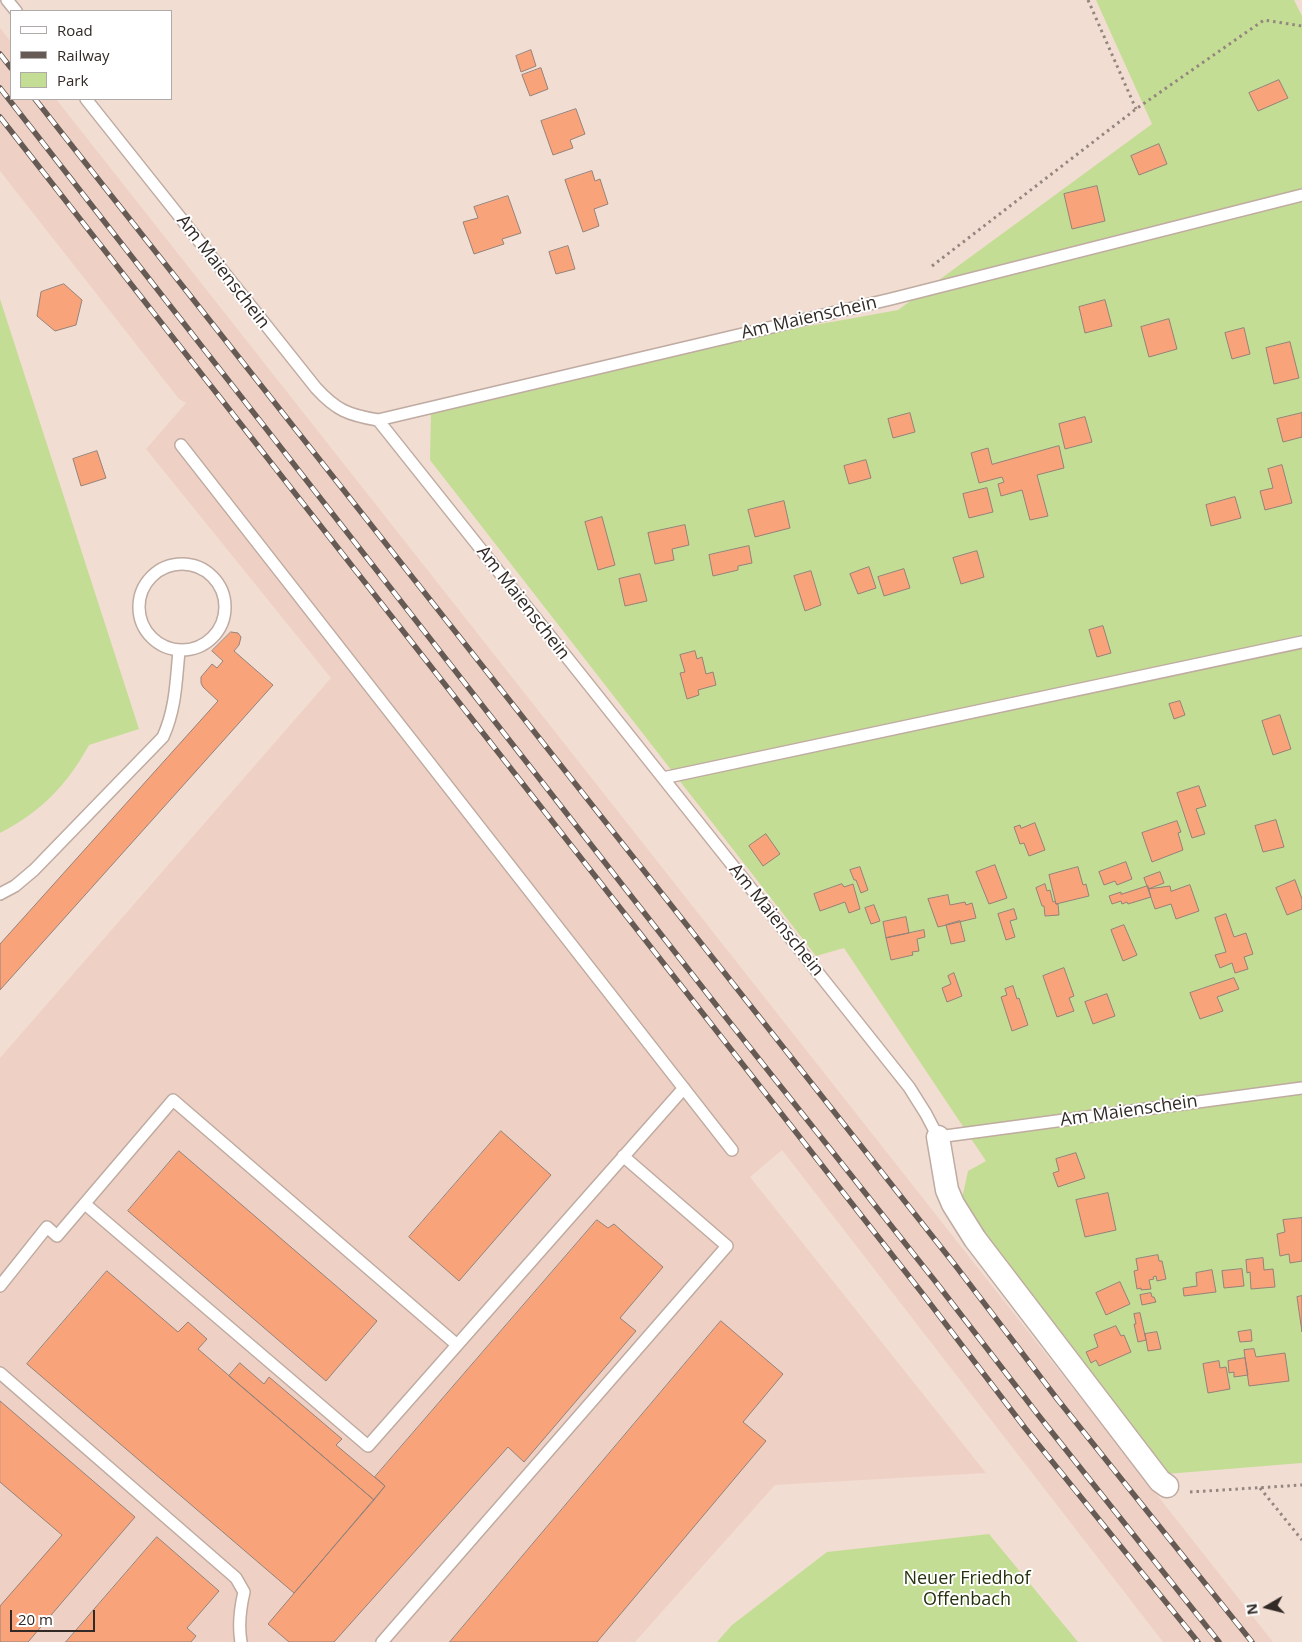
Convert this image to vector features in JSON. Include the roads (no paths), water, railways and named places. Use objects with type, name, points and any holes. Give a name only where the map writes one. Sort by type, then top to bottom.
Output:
[{"type":"street","points":[[938,1137],[947,1190],[953,1204],[975,1238],[1154,1473],[1167,1486]]},
{"type":"lane","points":[[7,0],[15,10]]},
{"type":"lane","name":"Am Maienschein","points":[[87,100],[316,388],[328,401],[344,412],[378,420],[891,299],[1302,195]]},
{"type":"lane","name":"Am Maienschein","points":[[378,420],[909,1086],[938,1137],[1302,1088]]},
{"type":"lane","points":[[181,445],[732,1150]]},
{"type":"lane","points":[[176,563],[198,566],[213,576],[217,580],[226,600],[223,624],[209,642],[188,651],[179,651],[166,648],[148,634],[139,613],[141,590],[149,578],[155,572],[176,563]]},
{"type":"lane","points":[[663,778],[1302,642]]},
{"type":"lane","points":[[0,894],[15,886],[34,870],[163,737],[171,720],[179,651]]},
{"type":"lane","points":[[85,1204],[368,1446],[456,1344],[684,1088]]},
{"type":"lane","points":[[0,1286],[48,1227],[57,1236],[173,1100],[456,1344]]},
{"type":"lane","points":[[382,1642],[727,1246],[623,1156]]},
{"type":"lane","points":[[0,1373],[236,1578],[244,1592],[240,1612],[239,1632],[241,1642]]},
{"type":"railway","points":[[0,54],[10,67]]},
{"type":"railway","points":[[0,88],[724,1015],[1219,1642]]},
{"type":"railway","points":[[36,100],[955,1265],[1058,1400],[1252,1642]]},
{"type":"railway","points":[[0,117],[922,1293],[1025,1428],[1198,1642]]},
{"type":"park label","name":"Neuer Friedhof Offenbach","points":[[967,1589]]}]
